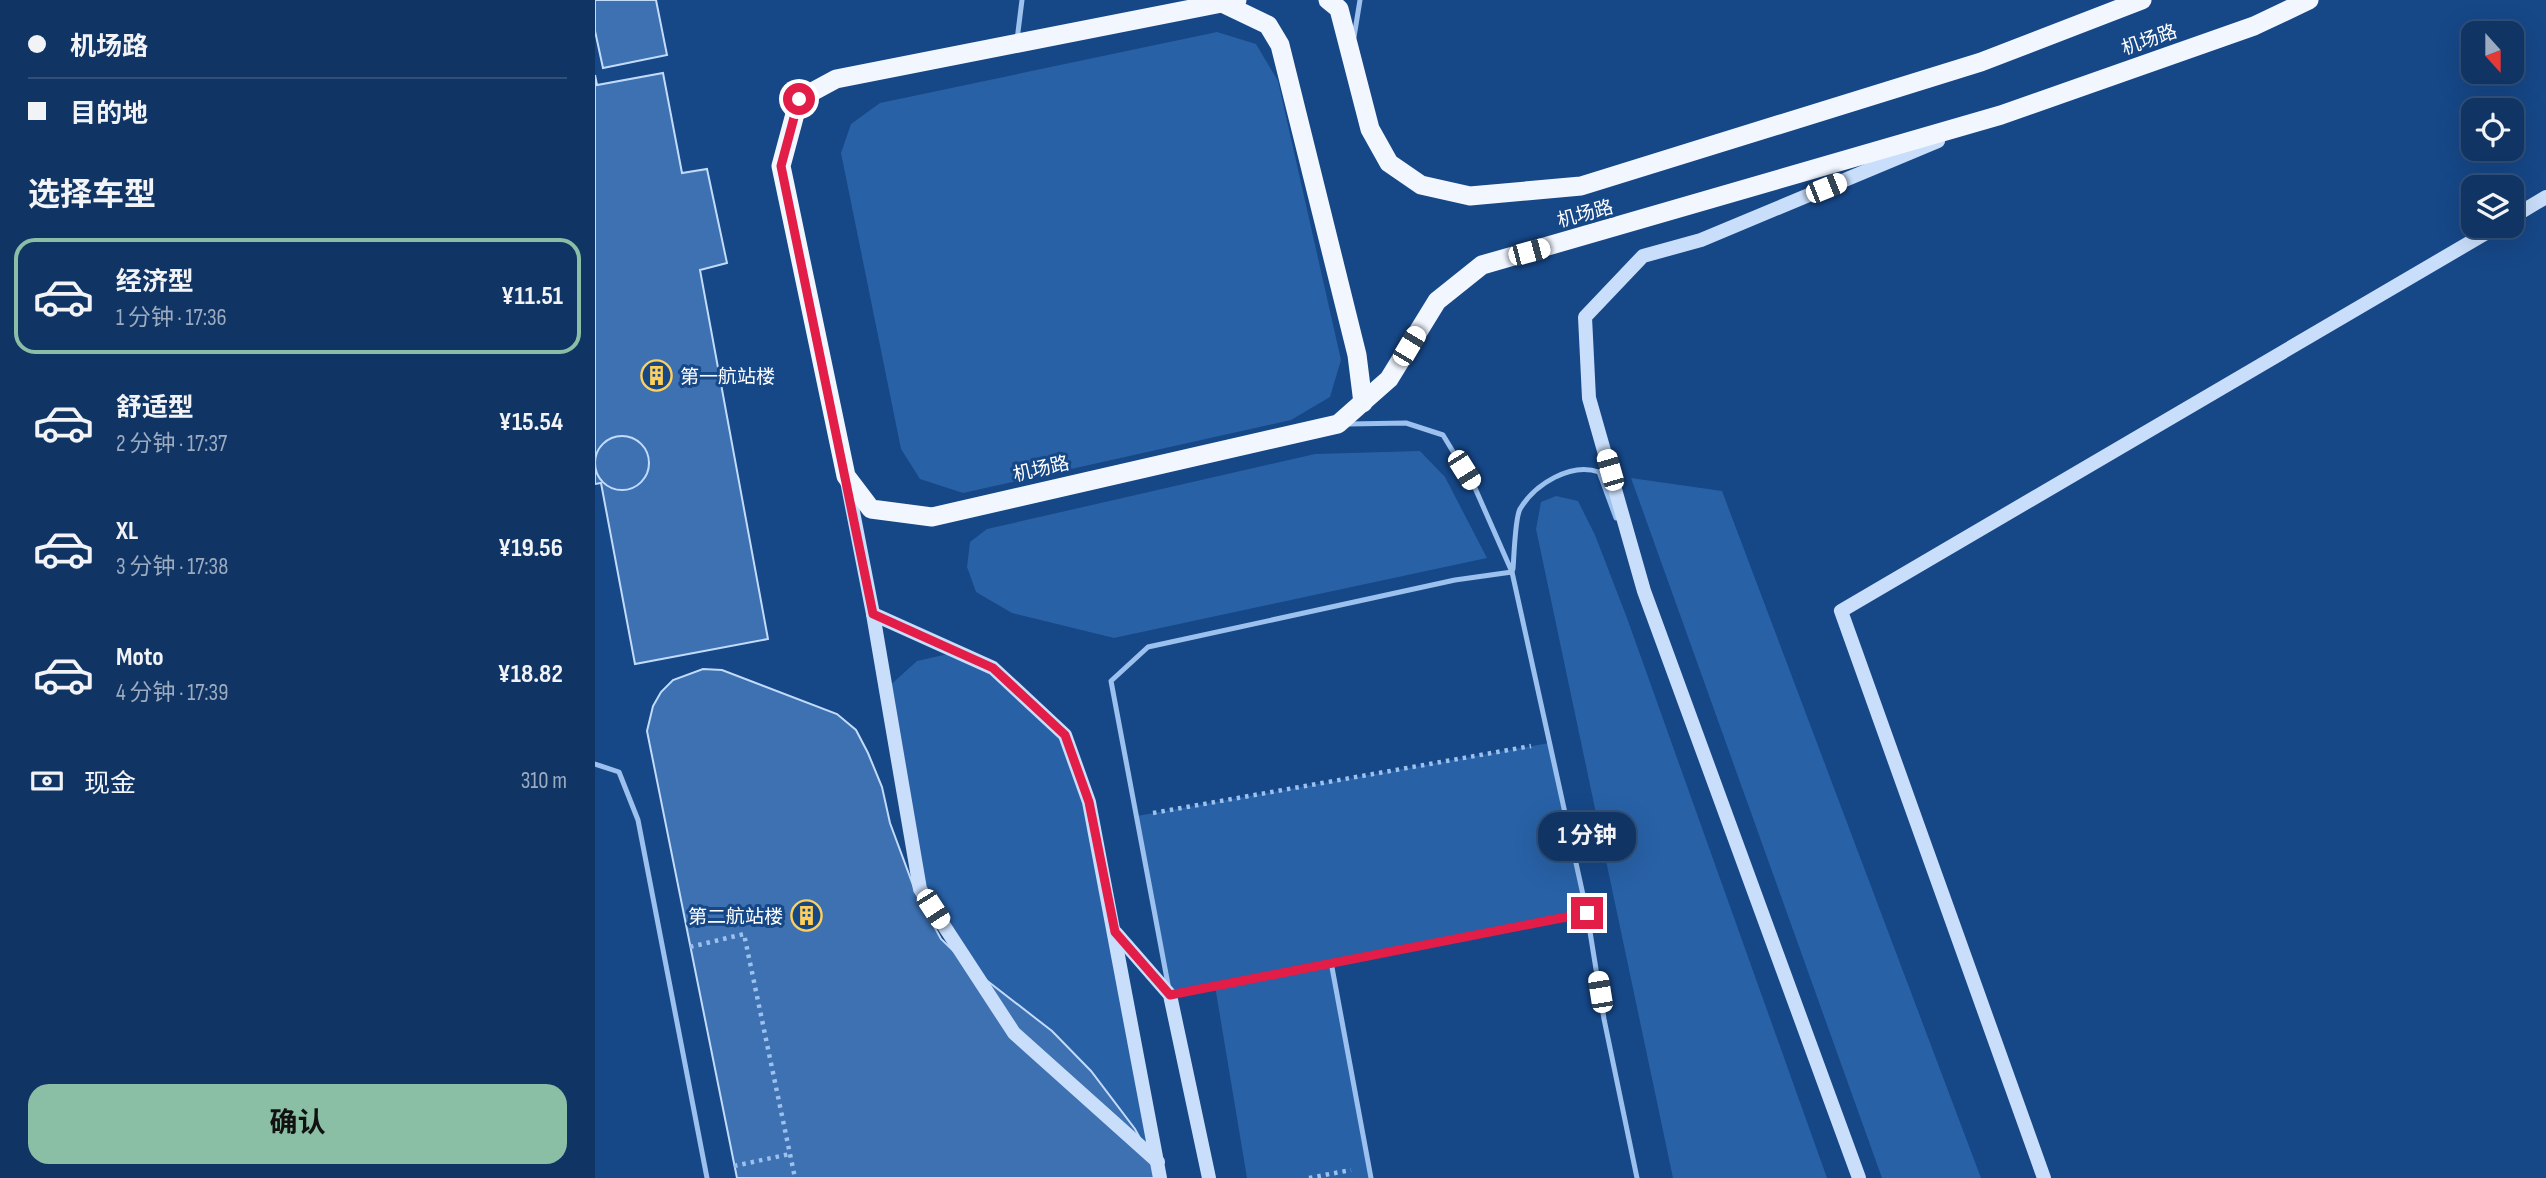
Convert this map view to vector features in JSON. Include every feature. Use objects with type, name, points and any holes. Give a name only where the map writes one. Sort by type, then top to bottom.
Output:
[{"type":"highway","name":"机场路","points":[[1328,0],[1339,9],[1370,129],[1389,163],[1421,185],[1470,196],[1581,186],[1981,62],[2142,0]]},
{"type":"highway","name":"机场路","points":[[1229,1],[835,79],[799,99],[781,166],[846,477],[871,509],[932,517],[1338,424],[1389,379],[1437,302],[1482,265],[2001,115],[2255,26],[2309,0]]},
{"type":"highway","points":[[1229,1],[1268,25],[1280,45],[1357,355],[1363,403]]},
{"type":"main road","name":"机场路","points":[[1859,1178],[1644,591],[1589,398],[1585,317],[1643,256],[1701,240],[2001,115]]},
{"type":"main road","points":[[2524,210],[2546,197]]},
{"type":"main road","points":[[2044,1178],[1841,611],[2478,238]]},
{"type":"main road","points":[[846,477],[873,614],[920,889],[1014,1033],[1158,1162]]},
{"type":"main road","points":[[873,614],[993,668],[1065,735],[1089,802],[1160,1178]]},
{"type":"main road","points":[[1115,932],[1170,995],[1209,1178]]},
{"type":"lane","points":[[1017,43],[1022,0]]},
{"type":"lane","points":[[1352,54],[1360,0]]},
{"type":"lane","points":[[1338,424],[1406,424],[1443,435],[1475,488],[1512,572],[1587,913],[1604,1019],[1637,1178]]},
{"type":"lane","points":[[1512,572],[1519,510],[1549,479],[1585,467],[1599,472],[1644,591]]},
{"type":"lane","points":[[1512,572],[1455,580],[1148,647],[1111,681],[1170,995],[1587,913]]},
{"type":"lane","points":[[595,765],[619,772],[638,820],[707,1178]]},
{"type":"lane","points":[[1331,962],[1371,1178]]},
{"type":"path","points":[[1136,816],[1549,743]]},
{"type":"path","points":[[691,947],[744,934],[795,1178]]},
{"type":"path","points":[[734,1166],[790,1154]]},
{"type":"path","points":[[1309,1178],[1369,1167]]},
{"type":"shaded area","points":[[1217,32],[1256,44],[1278,81],[1341,360],[1330,397],[1291,420],[963,493],[920,479],[901,449],[841,153],[851,124],[880,103]]},
{"type":"shaded area","points":[[1420,451],[1445,477],[1487,558],[1114,638],[1012,613],[976,592],[967,567],[970,542],[987,529],[1315,454]]},
{"type":"shaded area","points":[[1631,478],[1722,491],[1981,1178],[1882,1178]]},
{"type":"shaded area","points":[[1556,496],[1578,501],[1595,535],[1827,1178],[1673,1178],[1536,529],[1541,502]]},
{"type":"shaded area","points":[[957,652],[993,668],[1065,735],[1089,802],[1158,1162],[1014,1033],[920,889],[886,689],[917,661]]},
{"type":"shaded area","points":[[1549,743],[1587,913],[1332,962],[1371,1178],[1247,1178],[1215,986],[1170,995],[1137,816]]},
{"type":"building","points":[[595,0],[656,0],[667,55],[603,68],[595,31]]},
{"type":"building","name":"第一航站楼","points":[[663,73],[682,173],[707,169],[727,263],[700,270],[768,639],[635,664],[601,483],[595,484],[595,75],[597,85]]},
{"type":"building","points":[[622,436],[641,444],[649,463],[641,482],[622,490],[603,482],[595,463],[603,444]]},
{"type":"building","name":"第二航站楼","points":[[703,669],[722,670],[837,714],[856,730],[882,787],[890,823],[916,893],[941,939],[972,969],[1052,1031],[1091,1071],[1135,1129],[1162,1178],[737,1178],[647,731],[653,706],[661,692],[673,680]]},
{"type":"place","name":"第一航站楼","points":[[657,376]]},
{"type":"place","name":"第二航站楼","points":[[806,916]]},
{"type":"route","points":[[799,99],[781,166],[873,614],[993,668],[1065,735],[1089,802],[1115,932],[1170,995],[1587,913]]}]
